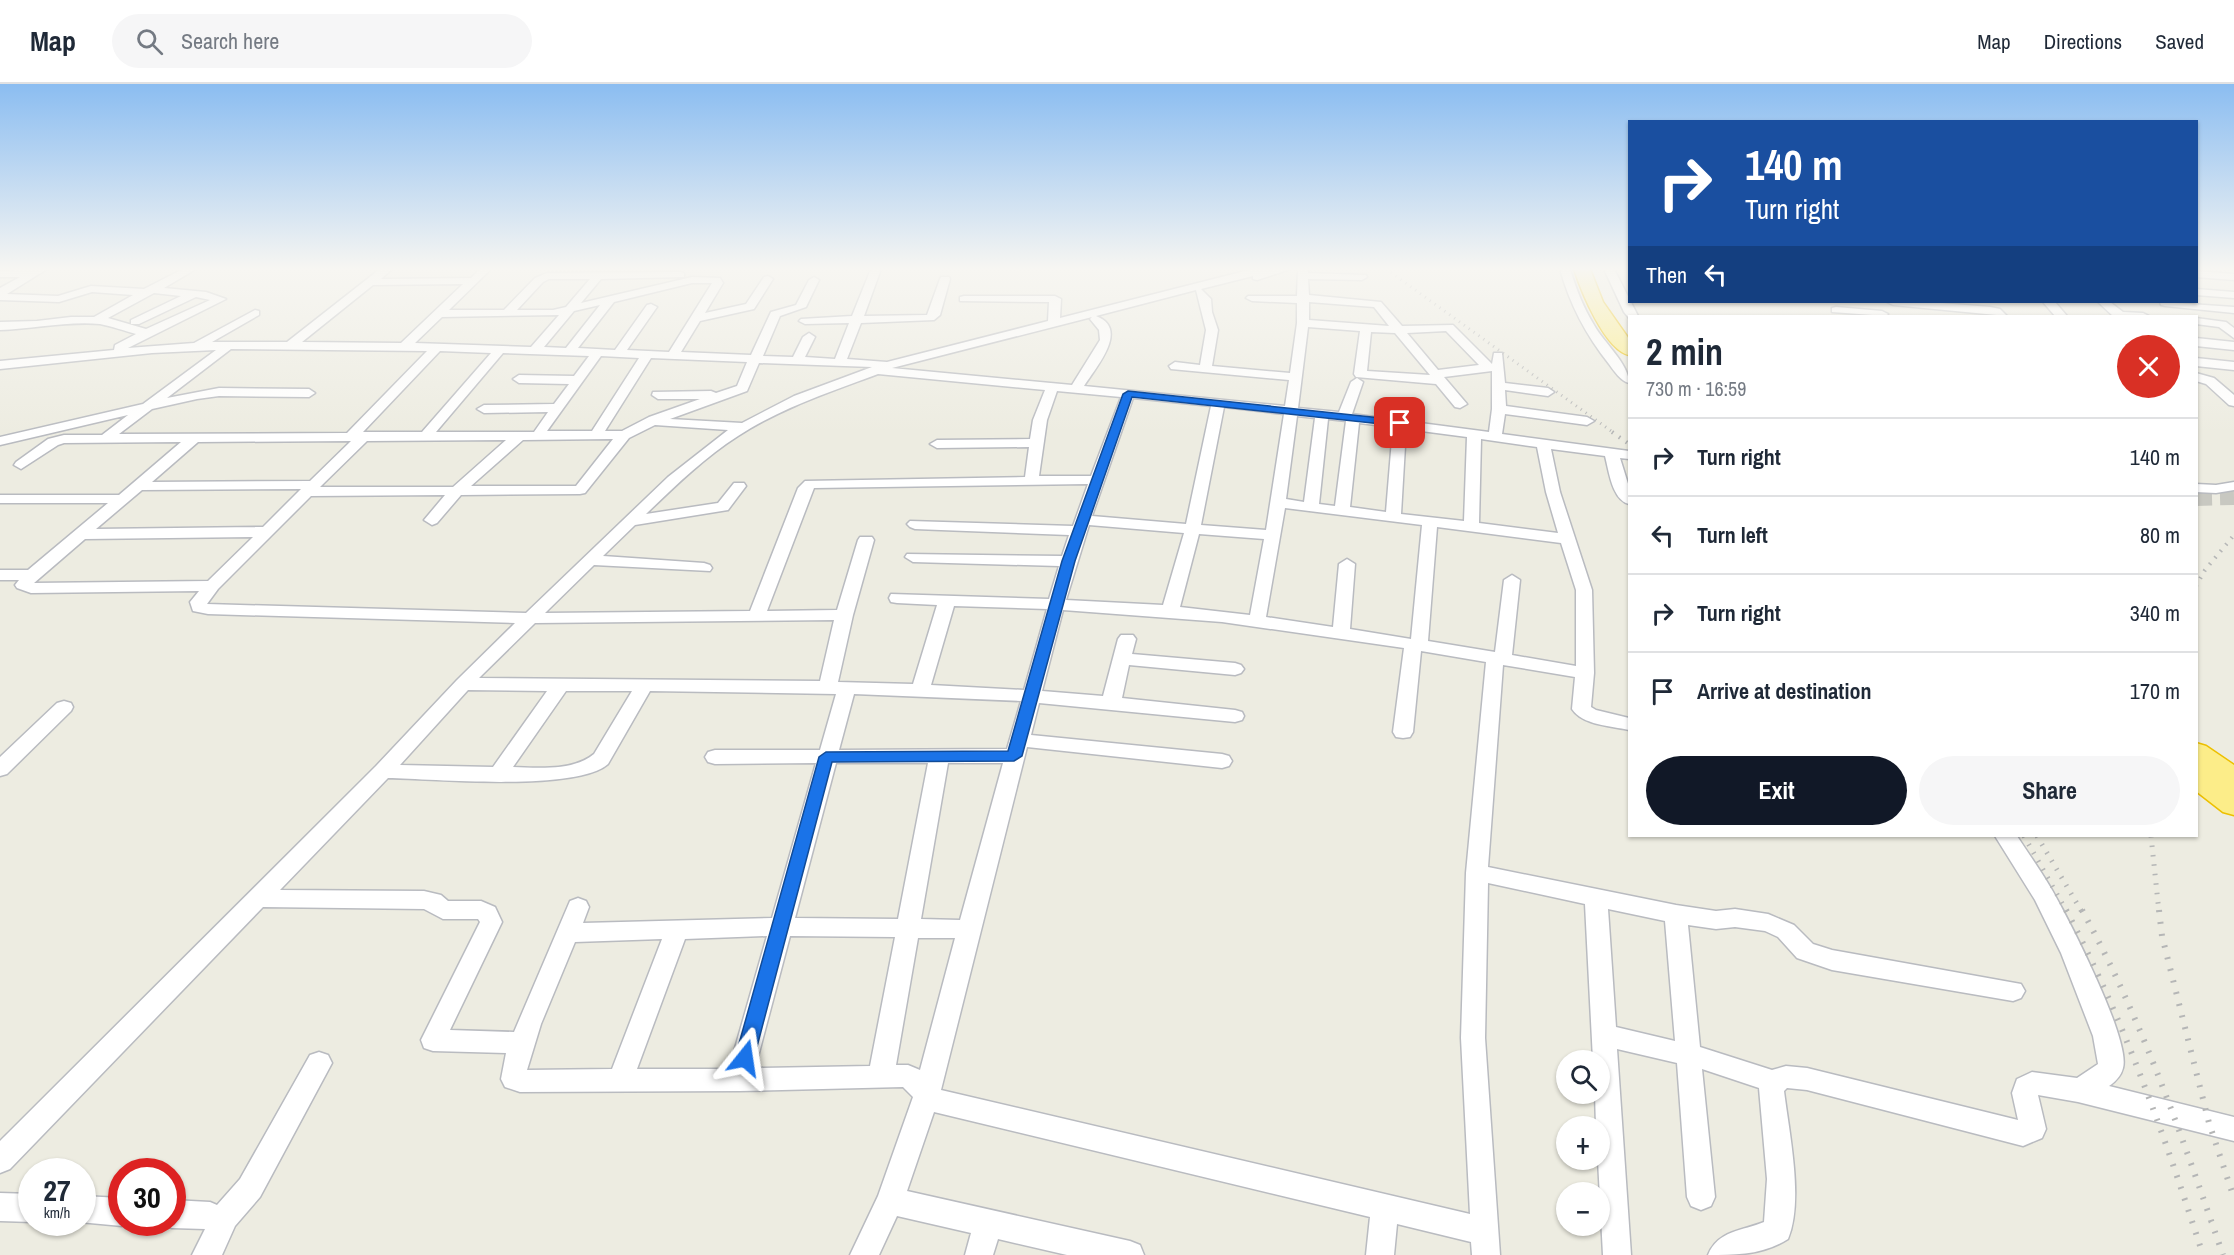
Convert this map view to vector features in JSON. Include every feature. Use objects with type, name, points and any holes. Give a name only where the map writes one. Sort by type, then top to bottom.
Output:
[{"type":"highway","points":[[1609,324],[1628,349]]},
{"type":"highway","points":[[2198,754],[2234,780]]},
{"type":"highway","points":[[2198,777],[2234,804]]},
{"type":"street","points":[[0,326],[46,324]]},
{"type":"street","points":[[110,324],[146,334]]},
{"type":"street","points":[[103,355],[168,324]]},
{"type":"street","points":[[196,347],[237,324]]},
{"type":"street","points":[[289,346],[318,324]]},
{"type":"street","points":[[405,346],[430,324]]},
{"type":"street","points":[[535,350],[557,324]]},
{"type":"street","points":[[570,351],[591,324]]},
{"type":"street","points":[[619,353],[639,324]]},
{"type":"street","points":[[673,355],[693,324]]},
{"type":"street","points":[[141,486],[579,490],[600,468],[624,435],[649,422],[742,388],[771,324]]},
{"type":"street","points":[[840,362],[855,324]]},
{"type":"street","points":[[0,1160],[383,771],[463,684],[673,480],[744,426],[799,399],[883,367],[1054,324]]},
{"type":"street","points":[[1076,389],[1106,340],[1105,330],[1100,324]]},
{"type":"street","points":[[1205,369],[1212,330],[1210,324]]},
{"type":"street","points":[[1257,622],[1278,503],[1303,324]]},
{"type":"street","points":[[1311,324],[1400,330],[1449,327],[1490,368],[1438,377],[1360,374],[1366,328]]},
{"type":"street","points":[[1394,324],[1460,404]]},
{"type":"street","points":[[1586,324],[1601,347],[1628,378]]},
{"type":"street","points":[[2219,324],[2234,334]]},
{"type":"street","points":[[798,360],[809,337]]},
{"type":"street","points":[[2198,342],[2234,346]]},
{"type":"street","points":[[106,438],[228,346]]},
{"type":"street","points":[[0,365],[228,346],[501,348],[840,362],[1052,387],[1400,423],[1628,455]]},
{"type":"street","points":[[437,347],[310,489],[212,586],[198,602],[199,607],[530,618],[844,615]]},
{"type":"street","points":[[426,436],[501,348]]},
{"type":"street","points":[[538,435],[598,352]]},
{"type":"street","points":[[596,435],[648,354]]},
{"type":"street","points":[[1495,437],[1500,386],[1498,356]]},
{"type":"street","points":[[2198,362],[2234,366]]},
{"type":"street","points":[[1175,366],[1294,377]]},
{"type":"street","points":[[2198,378],[2210,381],[2234,402]]},
{"type":"street","points":[[519,379],[578,380]]},
{"type":"street","points":[[1341,510],[1349,417],[1357,382]]},
{"type":"street","points":[[1500,386],[1548,392]]},
{"type":"street","points":[[1031,482],[1041,416],[1052,387]]},
{"type":"street","points":[[0,441],[151,405],[219,392],[309,393]]},
{"type":"street","points":[[658,394],[722,395]]},
{"type":"street","points":[[864,1255],[890,1201],[926,1097],[1016,748],[1068,561],[1128,394]]},
{"type":"street","points":[[1170,611],[1193,528],[1218,403]]},
{"type":"street","points":[[484,409],[558,408]]},
{"type":"street","points":[[1499,409],[1587,420]]},
{"type":"street","points":[[1311,507],[1322,414]]},
{"type":"street","points":[[649,422],[744,426]]},
{"type":"street","points":[[1394,517],[1400,423]]},
{"type":"street","points":[[1471,526],[1474,433]]},
{"type":"street","points":[[432,520],[458,490],[520,435]]},
{"type":"street","points":[[21,465],[56,440],[624,435]]},
{"type":"street","points":[[195,438],[141,486],[32,575],[25,582],[24,587],[212,586]]},
{"type":"street","points":[[936,444],[1036,443]]},
{"type":"street","points":[[1543,444],[1553,492],[1584,590],[1585,673],[1582,710],[1590,715],[1628,724]]},
{"type":"street","points":[[1611,452],[1624,495],[1628,499]]},
{"type":"street","points":[[756,616],[807,486],[841,483],[1097,480]]},
{"type":"street","points":[[630,521],[723,507],[739,486]]},
{"type":"street","points":[[2198,488],[2216,489],[2234,486]]},
{"type":"street","points":[[0,500],[124,500]]},
{"type":"street","points":[[1278,503],[1569,538]]},
{"type":"street","points":[[1403,732],[1416,645],[1430,521]]},
{"type":"street","points":[[915,524],[1193,528],[1273,535]]},
{"type":"street","points":[[83,534],[268,532]]},
{"type":"street","points":[[739,1080],[826,757],[837,688],[844,615],[866,540]]},
{"type":"street","points":[[913,557],[1068,561]]},
{"type":"street","points":[[592,560],[704,568]]},
{"type":"street","points":[[1341,633],[1347,564]]},
{"type":"street","points":[[0,575],[32,575]]},
{"type":"street","points":[[578,907],[521,1043],[512,1068],[514,1079],[520,1081],[620,1081],[908,1076],[915,1079],[926,1097],[1385,1207],[1485,1243],[1473,1038],[1477,873],[1499,659],[1512,580]]},
{"type":"street","points":[[897,598],[1056,603],[1170,611],[1341,633],[1585,673]]},
{"type":"street","points":[[920,691],[947,601]]},
{"type":"street","points":[[1111,703],[1127,639]]},
{"type":"street","points":[[1121,659],[1235,669]]},
{"type":"street","points":[[463,684],[920,691],[1031,696],[1235,716]]},
{"type":"street","points":[[383,771],[554,775],[598,763],[645,685]]},
{"type":"street","points":[[498,774],[561,686]]},
{"type":"street","points":[[0,769],[64,707]]},
{"type":"street","points":[[716,757],[939,758],[1016,748],[1222,761]]},
{"type":"street","points":[[881,1076],[939,758]]},
{"type":"street","points":[[2007,837],[2044,895],[2092,999],[2113,1057],[2111,1067],[2103,1076],[2078,1090]]},
{"type":"street","points":[[1477,873],[1676,914],[1716,920],[1735,918],[1768,923],[1786,931],[1805,951],[1832,960],[2013,992]]},
{"type":"street","points":[[1596,896],[1617,1255]]},
{"type":"street","points":[[258,898],[424,900],[433,901],[443,910],[481,910],[487,913],[491,922],[433,1040],[521,1043]]},
{"type":"street","points":[[1676,914],[1701,1197]]},
{"type":"street","points":[[568,933],[780,927],[969,929]]},
{"type":"street","points":[[620,1081],[677,930]]},
{"type":"street","points":[[1603,1035],[1688,1054],[1774,1082]]},
{"type":"street","points":[[220,1221],[232,1211],[250,1188],[319,1063]]},
{"type":"street","points":[[1722,1255],[1731,1246],[1771,1234],[1778,1229],[1781,1179],[1771,1089],[1774,1082],[1782,1077],[1807,1079],[2023,1134],[2033,1129],[2025,1093],[2026,1087],[2032,1083],[2078,1090],[2234,1129]]},
{"type":"street","points":[[890,1201],[1130,1255]]},
{"type":"street","points":[[0,1206],[18,1207]]},
{"type":"street","points":[[1380,1255],[1385,1207]]},
{"type":"street","points":[[186,1215],[210,1216],[220,1221]]},
{"type":"street","points":[[206,1255],[221,1228],[220,1221]]},
{"type":"street","points":[[979,1255],[989,1222]]},
{"type":"tunnel","points":[[2198,498],[2234,497]]},
{"type":"railway","points":[[1462,324],[1614,433]]},
{"type":"railway","points":[[1612,432],[1628,443]]},
{"type":"railway","points":[[2198,582],[2205,570],[2234,535]]},
{"type":"railway","points":[[2025,837],[2067,912]]},
{"type":"railway","points":[[2038,837],[2082,912]]},
{"type":"railway","points":[[2151,837],[2159,912]]},
{"type":"railway","points":[[2082,910],[2124,993],[2160,1079],[2223,1255]]},
{"type":"railway","points":[[2159,910],[2162,936],[2209,1123],[2234,1198]]},
{"type":"railway","points":[[2067,912],[2125,1036],[2174,1167],[2203,1255]]},
{"type":"route","points":[[745,1058],[826,757],[1014,756],[1068,561],[1128,394],[1400,423]]}]
